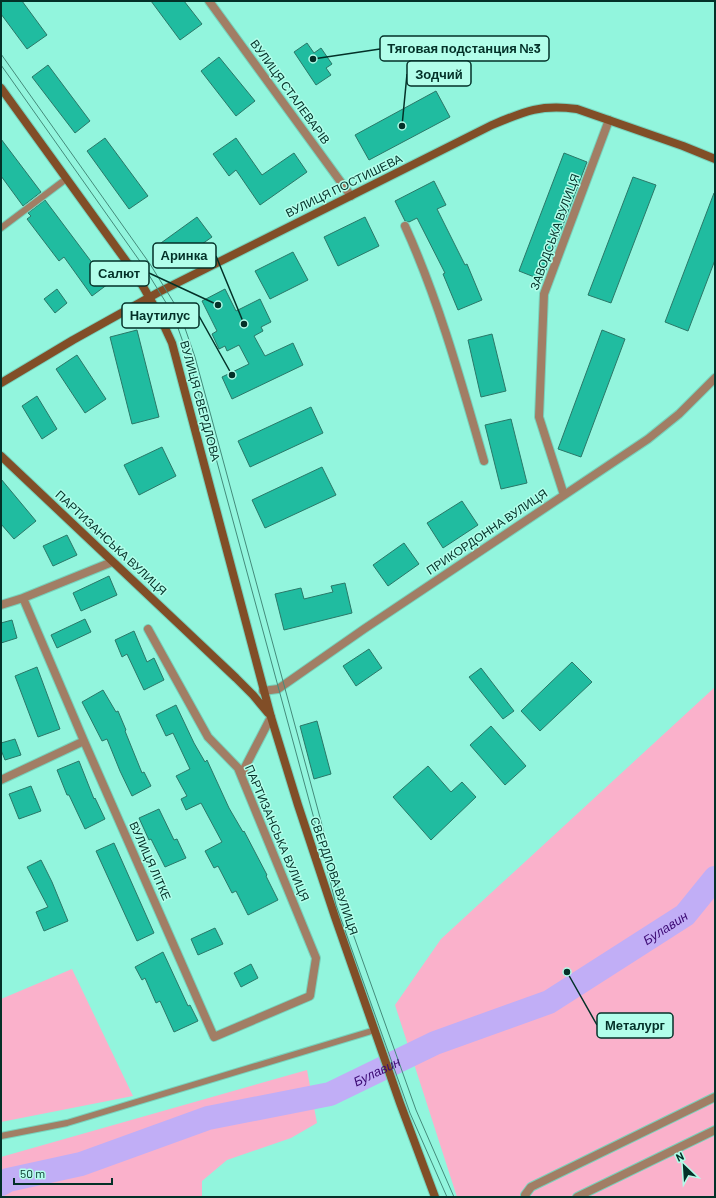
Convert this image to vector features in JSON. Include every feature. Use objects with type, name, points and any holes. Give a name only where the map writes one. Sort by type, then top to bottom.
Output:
[{"type":"street","name":"ВУЛИЦЯ СТАЛЕВАРІВ","points":[[209,1],[351,196]]},
{"type":"street","name":"ВУЛИЦЯ СВЕРДЛОВА","points":[[1,88],[134,272],[150,297],[172,343],[271,717]]},
{"type":"street","name":"ВУЛИЦЯ ПОСТИШЕВА","points":[[1,383],[73,340],[150,297],[492,125],[533,109],[562,107],[577,109],[683,146],[715,159]]},
{"type":"street","name":"ЗАВОДСЬКА ВУЛИЦЯ","points":[[564,495],[539,417],[544,294],[609,120]]},
{"type":"street","points":[[405,226],[438,309],[484,461]]},
{"type":"street","name":"ПРИКОРДОННА ВУЛИЦЯ","points":[[263,691],[278,689],[364,629],[648,439],[679,414],[715,378]]},
{"type":"street","name":"ПАРТИЗАНСЬКА ВУЛИЦЯ","points":[[1,456],[112,562],[170,614],[253,695],[271,717]]},
{"type":"street","points":[[1,605],[23,598],[112,562]]},
{"type":"street","name":"ВУЛИЦЯ ЛІТКЕ","points":[[23,598],[214,1037],[310,996]]},
{"type":"street","name":"ПАРТИЗАНСЬКА ВУЛИЦЯ","points":[[148,630],[208,737],[238,768],[316,958],[310,996]]},
{"type":"street","points":[[241,775],[271,717]]},
{"type":"street","name":"СВЕРДЛОВА ВУЛИЦЯ","points":[[271,717],[318,865],[391,1079],[435,1197]]},
{"type":"street","points":[[1,780],[84,741]]},
{"type":"street","points":[[526,1197],[525,1195],[530,1187],[715,1097]]},
{"type":"street","points":[[577,1197],[715,1130]]},
{"type":"lane","points":[[1,228],[66,179]]},
{"type":"lane","points":[[1,1136],[67,1123],[375,1030]]},
{"type":"shaded area","points":[[715,687],[715,1197],[457,1197],[395,1005],[441,939]]},
{"type":"shaded area","points":[[72,969],[133,1096],[1,1122],[1,999]]},
{"type":"shaded area","points":[[307,1070],[317,1123],[291,1138],[227,1160],[202,1181],[202,1197],[1,1197],[1,1157]]},
{"type":"building","points":[[1,1],[22,1],[47,35],[27,49],[1,14]]},
{"type":"building","points":[[151,1],[184,1],[202,24],[180,40]]},
{"type":"building","points":[[307,43],[314,53],[321,48],[332,64],[326,68],[331,75],[316,85],[294,52]]},
{"type":"building","points":[[219,57],[255,101],[236,116],[201,71]]},
{"type":"building","points":[[48,65],[90,121],[75,133],[32,77]]},
{"type":"building","points":[[436,91],[450,117],[369,160],[355,135]]},
{"type":"building","points":[[105,138],[148,196],[129,209],[87,151]]},
{"type":"building","points":[[236,138],[262,175],[294,153],[307,172],[260,205],[236,170],[229,176],[213,154]]},
{"type":"building","points":[[1,139],[41,192],[23,206],[1,176]]},
{"type":"building","points":[[564,153],[587,162],[542,280],[519,271]]},
{"type":"building","points":[[633,177],[656,185],[611,303],[588,295]]},
{"type":"building","points":[[434,181],[446,205],[437,209],[465,265],[467,264],[482,300],[458,310],[443,274],[445,273],[417,218],[409,222],[405,221],[395,201]]},
{"type":"building","points":[[714,193],[715,260],[688,331],[665,322]]},
{"type":"building","points":[[45,200],[108,284],[92,296],[64,257],[59,261],[27,219],[31,216],[28,213]]},
{"type":"building","points":[[197,217],[212,237],[168,268],[154,248]]},
{"type":"building","points":[[365,217],[379,246],[338,266],[324,237]]},
{"type":"building","points":[[293,252],[308,280],[270,299],[255,271]]},
{"type":"building","points":[[57,289],[67,303],[55,313],[44,299]]},
{"type":"building","points":[[225,289],[236,311],[260,299],[271,322],[261,327],[263,331],[254,336],[265,356],[293,343],[303,365],[232,399],[222,377],[249,364],[239,345],[227,351],[225,346],[219,349],[212,334],[217,331],[202,301]]},
{"type":"building","points":[[137,330],[159,417],[132,424],[110,337]]},
{"type":"building","points":[[602,330],[625,339],[581,457],[558,449]]},
{"type":"building","points":[[492,334],[506,391],[481,397],[468,340]]},
{"type":"building","points":[[77,355],[106,399],[85,413],[56,369]]},
{"type":"building","points":[[37,396],[57,429],[42,439],[22,406]]},
{"type":"building","points":[[311,407],[323,433],[250,467],[238,441]]},
{"type":"building","points":[[511,419],[527,483],[501,489],[485,425]]},
{"type":"building","points":[[162,447],[176,476],[139,495],[124,465]]},
{"type":"building","points":[[322,467],[336,495],[265,528],[252,500]]},
{"type":"building","points":[[1,479],[36,521],[14,539],[1,524]]},
{"type":"building","points":[[462,501],[478,525],[443,548],[427,523]]},
{"type":"building","points":[[67,535],[77,555],[53,566],[43,546]]},
{"type":"building","points":[[404,543],[419,564],[388,586],[373,565]]},
{"type":"building","points":[[109,576],[117,595],[81,611],[73,593]]},
{"type":"building","points":[[345,583],[352,613],[284,630],[275,594],[301,588],[304,599],[333,592],[331,586]]},
{"type":"building","points":[[85,619],[91,632],[57,648],[51,635]]},
{"type":"building","points":[[12,620],[17,638],[1,643],[1,623]]},
{"type":"building","points":[[134,631],[147,662],[154,658],[164,680],[144,690],[127,654],[122,657],[115,640]]},
{"type":"building","points":[[369,649],[382,668],[356,686],[343,666]]},
{"type":"building","points":[[572,662],[592,682],[540,731],[521,711]]},
{"type":"building","points":[[37,667],[60,729],[38,737],[15,676]]},
{"type":"building","points":[[481,668],[514,711],[503,719],[469,677]]},
{"type":"building","points":[[103,690],[116,712],[118,711],[142,773],[144,772],[151,786],[132,796],[107,739],[102,741],[82,702]]},
{"type":"building","points":[[176,705],[194,743],[205,762],[207,760],[229,808],[243,832],[244,831],[278,900],[248,915],[236,891],[232,893],[218,866],[214,868],[205,851],[222,842],[201,803],[186,810],[181,799],[187,796],[176,776],[190,769],[173,733],[166,736],[156,715]]},
{"type":"building","points":[[317,721],[331,774],[314,779],[300,726]]},
{"type":"building","points":[[491,726],[526,766],[505,785],[470,745]]},
{"type":"building","points":[[15,739],[21,755],[5,760],[1,750],[1,743]]},
{"type":"building","points":[[79,761],[94,799],[95,798],[105,819],[85,829],[69,795],[67,795],[57,770]]},
{"type":"building","points":[[428,766],[451,792],[462,782],[476,797],[431,840],[393,797]]},
{"type":"building","points":[[31,786],[41,811],[19,819],[9,794]]},
{"type":"building","points":[[159,809],[174,840],[177,839],[186,858],[165,867],[151,839],[149,840],[139,818]]},
{"type":"building","points":[[114,843],[154,933],[137,941],[96,851]]},
{"type":"building","points":[[41,860],[68,921],[44,931],[36,912],[48,907],[27,867]]},
{"type":"building","points":[[215,928],[223,944],[198,955],[191,939]]},
{"type":"building","points":[[163,952],[188,1006],[190,1005],[198,1021],[174,1032],[160,1001],[156,1003],[145,978],[142,980],[135,967]]},
{"type":"building","points":[[251,964],[258,978],[241,987],[234,973]]},
{"type":"waterway","name":"Булавин","points":[[1,1184],[8,1180],[81,1164],[208,1118],[330,1094],[435,1043],[549,1002],[685,915],[715,878]]},
{"type":"tram line","points":[[1,54],[150,264],[179,311],[195,357],[342,903],[416,1110],[454,1197]]},
{"type":"tram line","points":[[1,65],[144,267],[173,314],[189,359],[322,848],[336,905],[410,1113],[447,1197]]},
{"type":"place","name":"Тяговая подстанция №3","points":[[313,59]]},
{"type":"place","name":"Зодчий","points":[[402,126]]},
{"type":"place","name":"Салют","points":[[218,305]]},
{"type":"place","name":"Аринка","points":[[244,324]]},
{"type":"place","name":"Наутилус","points":[[232,375]]},
{"type":"place","name":"Металург","points":[[567,972]]}]
